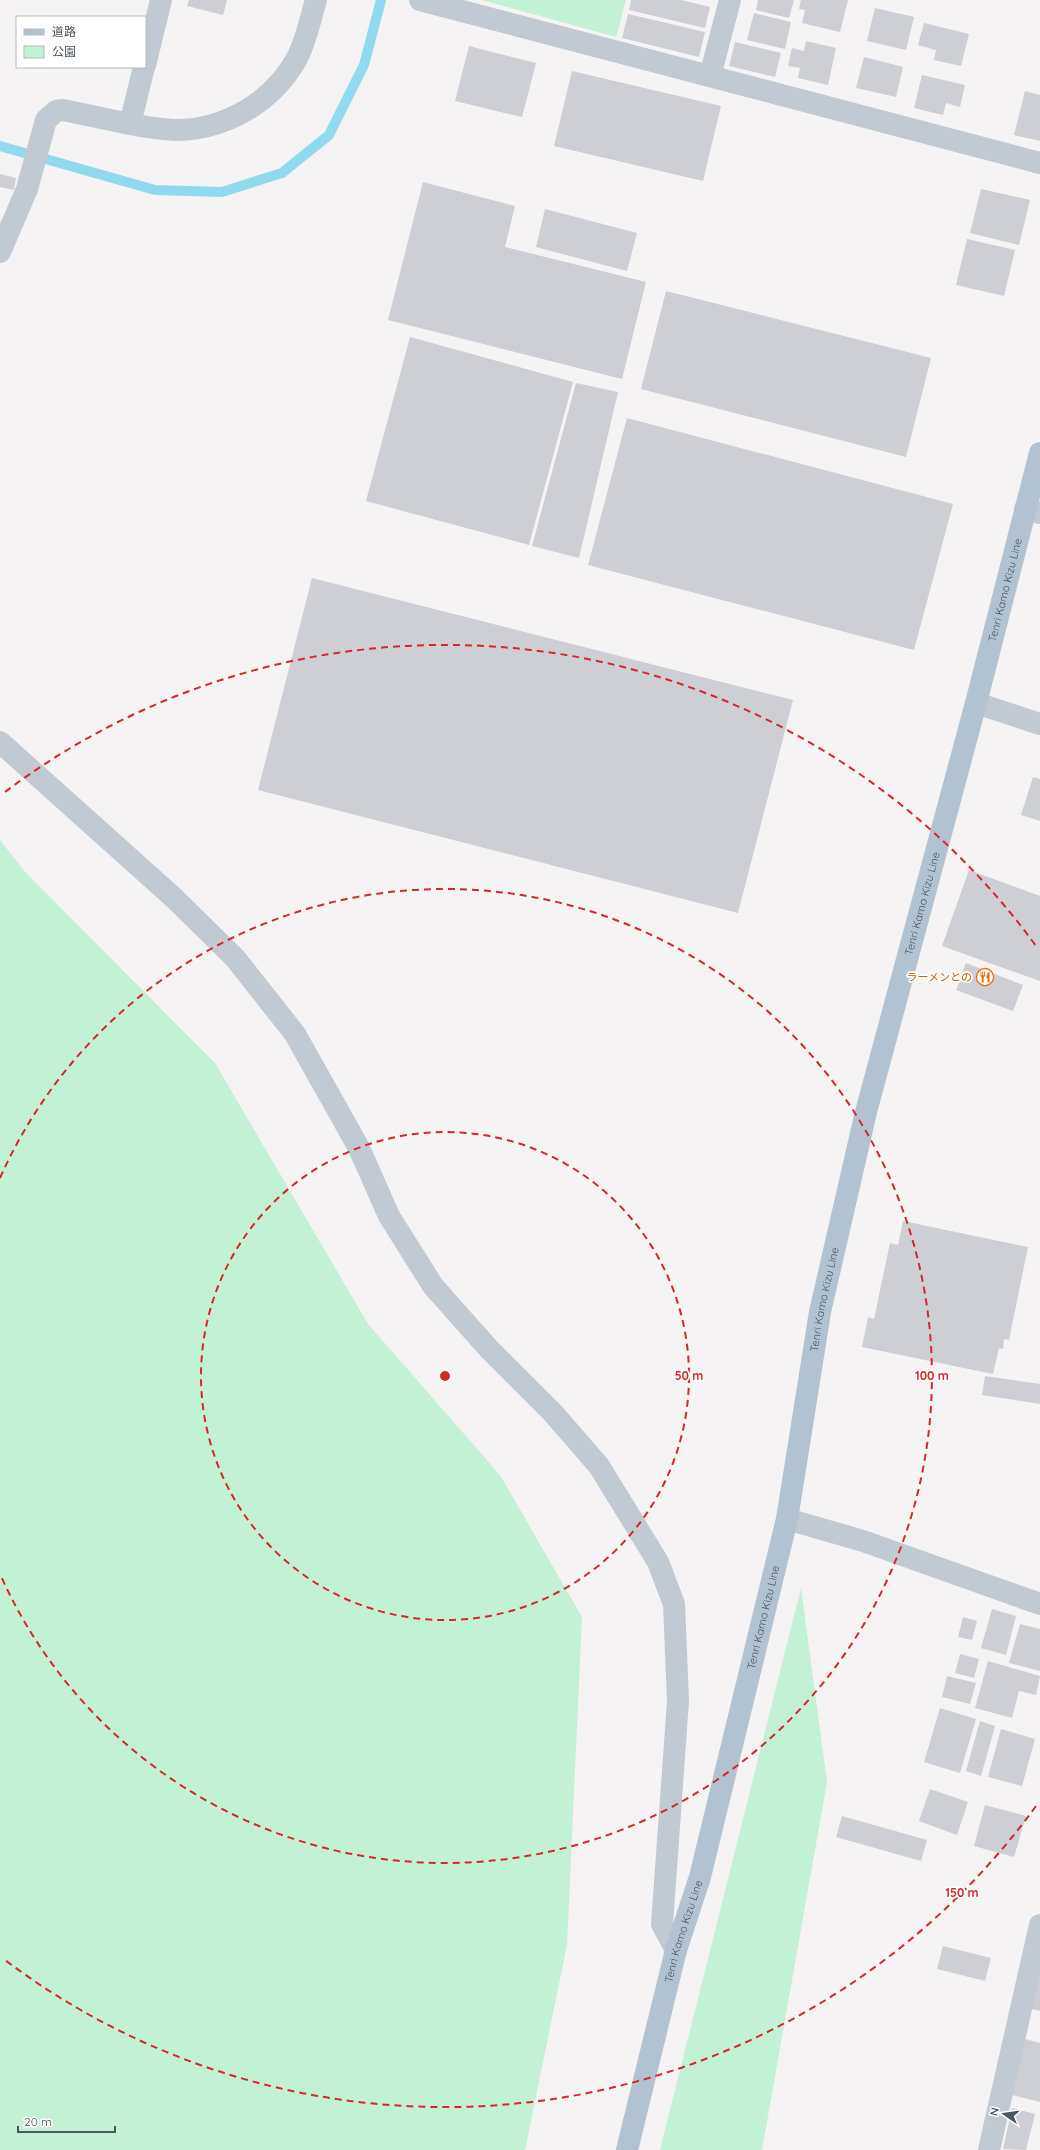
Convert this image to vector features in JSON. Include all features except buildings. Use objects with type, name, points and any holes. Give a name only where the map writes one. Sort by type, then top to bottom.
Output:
[{"type":"main road","name":"Tenri Kamo Kizu Line","points":[[628,2150],[676,1950],[700,1877],[787,1519],[820,1312],[866,1112],[976,703],[1033,511],[1040,453]]},
{"type":"street","points":[[146,62],[161,0]]},
{"type":"street","points":[[0,252],[27,189],[41,133],[50,115],[56,111],[63,110],[162,129],[200,128],[222,122],[248,109],[263,99],[282,81],[296,60],[306,37],[316,0]]},
{"type":"street","points":[[420,0],[1040,163]]},
{"type":"street","points":[[710,76],[730,0]]},
{"type":"street","points":[[130,124],[144,68]]},
{"type":"street","points":[[976,703],[1040,724]]},
{"type":"street","points":[[0,742],[174,898],[235,958],[295,1034],[359,1148],[389,1216],[433,1286],[489,1349],[553,1413],[599,1466],[658,1562],[674,1604],[678,1701],[662,1924],[676,1950]]},
{"type":"street","points":[[787,1519],[863,1541],[1040,1604]]},
{"type":"street","points":[[989,2150],[1040,1925]]},
{"type":"green space","points":[[482,0],[626,0],[616,37]]},
{"type":"green space","points":[[0,840],[27,874],[215,1063],[368,1324],[500,1475],[582,1617],[567,1945],[525,2150],[0,2150]]},
{"type":"green space","points":[[801,1588],[827,1782],[762,2150],[660,2150]]},
{"type":"waterway","points":[[0,146],[155,190],[222,192],[282,173],[329,135],[364,65],[381,0]]},
{"type":"place","name":"ラーメンとの","points":[[985,977]]}]
